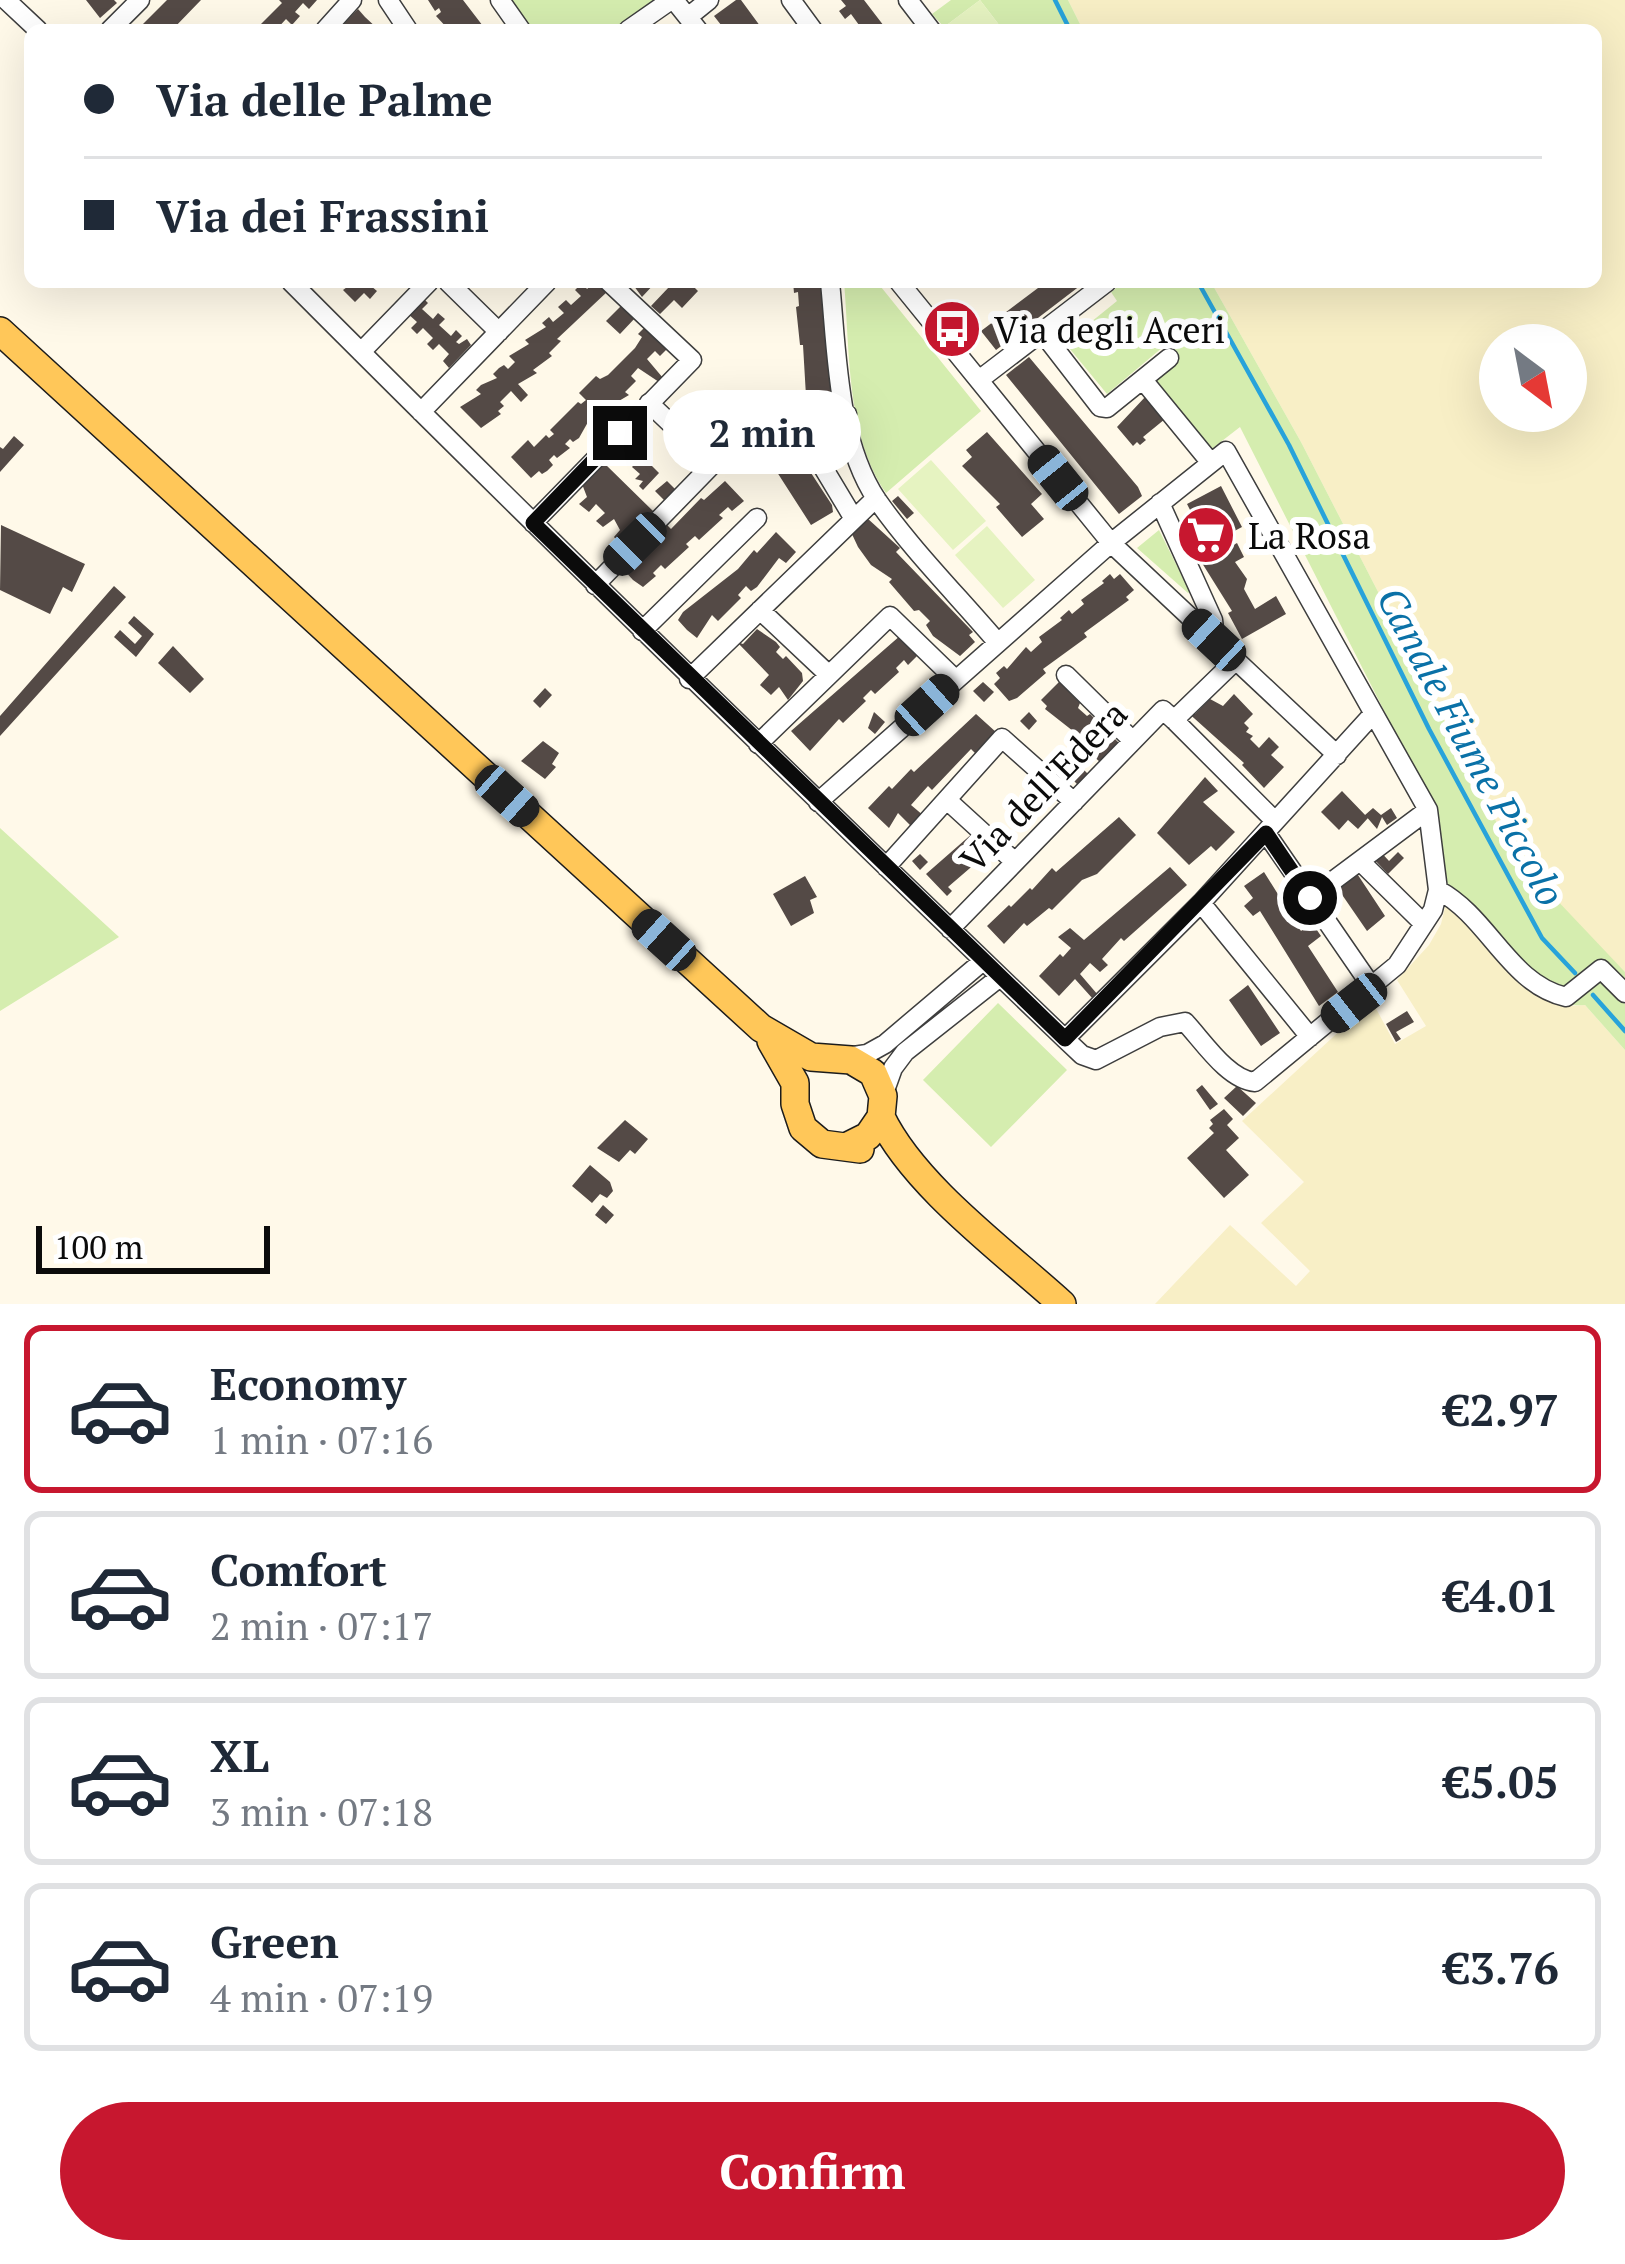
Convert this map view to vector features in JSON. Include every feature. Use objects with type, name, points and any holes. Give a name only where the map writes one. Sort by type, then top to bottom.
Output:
[{"type":"main road","points":[[0,332],[761,1028],[811,1057],[851,1060],[872,1073],[892,1139],[916,1170],[1062,1304]]},
{"type":"main road","points":[[761,1028],[788,1067],[797,1116],[811,1137],[823,1144],[882,1154],[916,1170]]},
{"type":"main road","points":[[796,1091],[809,1070],[835,1059]]},
{"type":"main road","points":[[848,1146],[868,1136],[882,1106]]},
{"type":"street","points":[[6,0],[32,24]]},
{"type":"street","points":[[116,24],[140,0]]},
{"type":"street","points":[[330,24],[352,0]]},
{"type":"street","points":[[637,24],[673,0],[693,24],[709,0]]},
{"type":"street","points":[[791,0],[809,24]]},
{"type":"street","points":[[297,288],[689,679],[1082,1055],[1096,1060],[1160,1027],[1185,1022],[1232,1072],[1255,1082],[1397,965],[1424,923],[1438,890],[1428,809],[1218,457],[1143,380]]},
{"type":"street","points":[[361,352],[423,288]]},
{"type":"street","points":[[454,288],[499,332]]},
{"type":"street","points":[[421,412],[541,288]]},
{"type":"street","points":[[533,523],[692,360],[615,288]]},
{"type":"street","points":[[831,288],[847,414],[855,451],[876,498],[998,643]]},
{"type":"street","points":[[904,288],[1111,543],[1337,755]]},
{"type":"street","points":[[979,380],[1099,288]]},
{"type":"street","points":[[1042,332],[1100,407],[1107,407],[1169,358]]},
{"type":"street","points":[[595,585],[713,464],[649,403]]},
{"type":"street","points":[[847,414],[808,419],[800,429],[854,519]]},
{"type":"street","points":[[818,802],[1111,543],[1218,457]]},
{"type":"street","points":[[689,679],[876,498]]},
{"type":"street","points":[[1160,503],[1213,620],[1214,640]]},
{"type":"street","points":[[642,631],[757,518]]},
{"type":"street","points":[[760,610],[829,675]]},
{"type":"street","points":[[758,744],[890,616],[956,680]]},
{"type":"street","name":"Via dell'Edera","points":[[950,929],[1163,710],[1174,720],[1236,660]]},
{"type":"street","points":[[1066,675],[1133,741]]},
{"type":"street","points":[[1065,1039],[1202,903],[1373,714]]},
{"type":"street","points":[[1174,720],[1270,827],[1310,898],[1372,987]]},
{"type":"street","points":[[886,867],[1002,738],[1074,802]]},
{"type":"street","points":[[947,800],[1015,862]]},
{"type":"street","points":[[1310,898],[1428,809]]},
{"type":"street","points":[[1360,861],[1424,923]]},
{"type":"street","points":[[1438,890],[1481,922],[1521,973],[1547,993],[1566,997],[1601,969],[1625,993]]},
{"type":"street","points":[[1202,903],[1310,1037]]},
{"type":"street","points":[[835,1059],[867,1054],[885,1044],[983,961]]},
{"type":"street","points":[[882,1106],[893,1068],[905,1052],[1000,976]]},
{"type":"shaded area","points":[[1068,0],[1625,0],[1625,972],[1588,936],[1536,899],[1301,442],[1214,288],[1602,288],[1602,24],[1080,24]]},
{"type":"shaded area","points":[[1446,903],[1571,1006],[1585,1005],[1625,1050],[1625,1304],[1155,1304],[1230,1225],[1296,1286],[1310,1271],[1261,1223],[1304,1182],[1242,1121],[1372,1001],[1395,1044],[1426,1026],[1397,980],[1429,945]]},
{"type":"green space","points":[[512,0],[655,3],[625,24],[528,24]]},
{"type":"green space","points":[[951,0],[980,0],[948,24],[932,14]]},
{"type":"green space","points":[[980,0],[1068,0],[1080,24],[998,24]]},
{"type":"green space","points":[[980,0],[998,24],[948,24]]},
{"type":"green space","points":[[844,288],[882,288],[981,411],[886,493],[863,445],[849,363]]},
{"type":"green space","points":[[1116,288],[1214,288],[1301,442],[1536,899],[1553,896],[1625,972],[1625,987],[1601,963],[1569,990],[1543,982],[1450,888],[1433,807],[1240,427],[1209,451],[1151,381],[1179,357],[1169,342],[1107,394],[1065,343],[1117,301],[1111,292]]},
{"type":"green space","points":[[931,460],[986,521],[953,550],[898,489]]},
{"type":"green space","points":[[987,526],[1035,580],[1003,608],[955,555]]},
{"type":"green space","points":[[1159,530],[1190,592],[1188,593],[1137,548]]},
{"type":"green space","points":[[0,828],[119,937],[0,1011]]},
{"type":"green space","points":[[1466,922],[1556,998],[1598,979],[1625,1004],[1625,1050],[1585,1005],[1547,1000],[1517,980]]},
{"type":"green space","points":[[998,1003],[1067,1070],[991,1147],[923,1080]]},
{"type":"building","points":[[86,0],[114,0],[117,3],[100,18]]},
{"type":"building","points":[[167,0],[201,0],[178,24],[143,24]]},
{"type":"building","points":[[279,0],[317,0],[309,9],[303,3],[293,24],[286,19],[281,24],[261,24],[282,3]]},
{"type":"building","points":[[428,0],[463,0],[481,24],[443,24],[436,16],[439,8],[435,11]]},
{"type":"building","points":[[741,0],[759,24],[720,24],[714,16]]},
{"type":"building","points":[[841,0],[864,0],[882,24],[858,24],[851,14],[845,19],[839,11],[846,6]]},
{"type":"building","points":[[358,9],[373,24],[344,24]]},
{"type":"building","points":[[577,288],[608,291],[557,339],[561,341],[549,353],[552,356],[533,370],[537,373],[518,384],[528,395],[521,402],[511,391],[500,402],[504,406],[498,411],[501,414],[481,428],[460,407],[481,394],[476,390],[481,385],[497,378],[493,374],[499,368],[508,369],[515,362],[509,356],[546,327],[542,323],[549,317],[553,322],[564,313],[558,307],[566,300],[571,305],[581,296]]},
{"type":"building","points":[[668,288],[698,291],[682,308],[674,300],[660,314],[651,306]]},
{"type":"building","points":[[794,288],[824,288],[834,403],[810,405],[806,396],[798,292]]},
{"type":"building","points":[[1038,288],[1077,288],[996,350],[981,331]]},
{"type":"building","points":[[343,290],[377,291],[370,299],[364,293],[355,302]]},
{"type":"building","points":[[422,297],[428,303],[422,309],[433,319],[438,313],[445,319],[439,325],[451,336],[456,330],[462,336],[456,342],[467,339],[471,345],[449,368],[443,361],[449,354],[439,344],[433,350],[427,344],[433,338],[423,328],[417,334],[411,328],[417,322],[407,313]]},
{"type":"building","points":[[623,304],[636,317],[620,334],[606,321]]},
{"type":"building","points":[[646,326],[668,348],[647,359],[663,378],[659,382],[638,368],[631,376],[636,381],[625,392],[629,395],[607,408],[604,405],[598,411],[603,415],[588,422],[579,438],[565,444],[570,448],[549,460],[553,465],[531,478],[511,457],[528,440],[534,447],[554,434],[550,430],[586,400],[579,393],[596,376],[608,375],[635,348]]},
{"type":"building","points":[[1029,357],[1138,487],[1142,496],[1119,514],[1006,375]]},
{"type":"building","points":[[1146,396],[1165,419],[1143,437],[1146,440],[1133,446],[1117,427]]},
{"type":"building","points":[[777,421],[832,505],[833,512],[811,525],[757,441],[756,434]]},
{"type":"building","points":[[987,432],[1042,494],[1031,504],[1044,519],[1022,537],[996,507],[1000,504],[962,466],[972,457],[966,450]]},
{"type":"building","points":[[14,436],[24,445],[0,472],[0,447]]},
{"type":"building","points":[[642,456],[659,473],[643,490],[639,486],[643,481],[635,479],[640,474],[632,467]]},
{"type":"building","points":[[604,463],[654,512],[621,545],[614,537],[620,530],[614,519],[603,527],[596,521],[605,513],[596,504],[589,512],[579,504],[587,497],[582,484]]},
{"type":"building","points":[[667,481],[675,489],[664,500],[655,491]]},
{"type":"building","points":[[725,481],[744,501],[732,511],[728,507],[719,515],[723,518],[699,540],[695,536],[665,569],[661,565],[643,587],[633,580],[622,568],[659,538],[656,535],[667,525],[671,529]]},
{"type":"building","points":[[1221,486],[1242,527],[1208,545],[1187,504]]},
{"type":"building","points":[[898,496],[914,513],[907,519],[892,501]]},
{"type":"building","points":[[867,518],[900,548],[896,552],[973,632],[969,635],[975,642],[960,656],[933,636],[926,625],[930,621],[914,611],[889,582],[892,579],[871,565],[858,547],[851,532]]},
{"type":"building","points":[[1,525],[85,564],[72,592],[63,587],[50,614],[0,590]]},
{"type":"building","points":[[776,532],[796,552],[786,563],[779,558],[757,587],[751,591],[746,586],[718,621],[712,615],[697,638],[687,630],[678,620],[683,612]]},
{"type":"building","points":[[1237,543],[1244,557],[1235,562],[1247,579],[1244,589],[1255,609],[1276,596],[1286,614],[1242,639],[1228,613],[1232,611],[1202,563]]},
{"type":"building","points":[[1110,574],[1114,579],[1120,574],[1134,590],[1126,597],[1129,600],[1084,633],[1087,637],[1009,701],[994,684],[1000,678],[996,673],[1004,666],[1007,669],[1026,647],[1031,652],[1042,642],[1039,637],[1069,610],[1072,614],[1084,604],[1081,600]]},
{"type":"building","points":[[114,586],[126,597],[0,736],[0,716]]},
{"type":"building","points":[[134,616],[154,634],[136,657],[114,637],[120,630],[135,644],[142,636],[128,623]]},
{"type":"building","points":[[757,629],[776,642],[780,647],[776,652],[802,673],[803,681],[788,700],[779,687],[771,695],[760,685],[769,675],[737,642],[743,644]]},
{"type":"building","points":[[901,635],[919,654],[908,665],[904,660],[896,668],[899,672],[875,694],[871,690],[863,698],[866,701],[843,723],[839,719],[810,751],[791,731]]},
{"type":"building","points":[[173,646],[204,679],[190,693],[158,663]]},
{"type":"building","points":[[983,682],[994,692],[984,702],[973,691]]},
{"type":"building","points":[[1059,682],[1080,703],[1078,708],[1119,743],[1100,762],[1084,748],[1081,751],[1072,742],[1073,731],[1045,709],[1041,700]]},
{"type":"building","points":[[545,688],[552,695],[540,708],[533,701]]},
{"type":"building","points":[[1234,694],[1253,714],[1244,723],[1253,736],[1250,739],[1259,748],[1269,737],[1279,747],[1271,755],[1284,767],[1264,788],[1244,763],[1185,710],[1188,707],[1195,714],[1210,699],[1223,706]]},
{"type":"building","points":[[874,712],[885,722],[875,734],[868,728]]},
{"type":"building","points":[[1029,712],[1037,721],[1029,730],[1020,721]]},
{"type":"building","points":[[976,714],[997,733],[977,755],[971,749],[911,805],[924,816],[913,828],[898,813],[889,828],[868,808]]},
{"type":"building","points":[[543,741],[559,753],[552,764],[556,767],[545,779],[521,761]]},
{"type":"building","points":[[1080,766],[1088,774],[1078,785],[1070,777]]},
{"type":"building","points":[[1205,777],[1218,791],[1203,802],[1235,832],[1216,851],[1211,846],[1189,865],[1157,833]]},
{"type":"building","points":[[1342,791],[1368,818],[1358,829],[1348,820],[1339,830],[1321,812]]},
{"type":"building","points":[[1373,808],[1381,815],[1391,808],[1397,818],[1387,825],[1382,817],[1377,829],[1365,815]]},
{"type":"building","points":[[1119,817],[1136,835],[1097,874],[1082,880],[1052,910],[1027,926],[1024,923],[1004,944],[987,926]]},
{"type":"building","points":[[974,832],[991,850],[948,887],[952,891],[947,896],[926,874]]},
{"type":"building","points":[[1378,849],[1389,861],[1398,852],[1404,858],[1388,874],[1371,856]]},
{"type":"building","points":[[920,854],[928,862],[920,870],[912,861]]},
{"type":"building","points":[[1170,867],[1187,885],[1124,941],[1121,938],[1102,959],[1108,965],[1100,972],[1090,963],[1080,974],[1098,995],[1093,999],[1075,979],[1059,996],[1039,976],[1071,948],[1058,937],[1070,928],[1084,940]]},
{"type":"building","points":[[1354,869],[1385,916],[1367,931],[1334,883]]},
{"type":"building","points":[[1264,872],[1301,931],[1312,923],[1321,936],[1308,946],[1338,992],[1319,1006],[1260,911],[1253,916],[1244,906],[1253,898],[1244,886]]},
{"type":"building","points":[[805,876],[817,897],[810,900],[814,913],[791,926],[773,894]]},
{"type":"building","points":[[1248,985],[1280,1033],[1261,1046],[1229,1000]]},
{"type":"building","points":[[1407,1011],[1414,1022],[1396,1032],[1401,1039],[1396,1042],[1386,1024]]},
{"type":"building","points":[[1202,1085],[1218,1104],[1210,1110],[1196,1090]]},
{"type":"building","points":[[1237,1086],[1256,1103],[1243,1116],[1224,1098]]},
{"type":"building","points":[[1224,1109],[1233,1119],[1227,1125],[1239,1138],[1226,1150],[1249,1175],[1224,1198],[1187,1158],[1214,1133],[1210,1120]]},
{"type":"building","points":[[625,1120],[648,1139],[635,1154],[630,1150],[619,1162],[597,1148]]},
{"type":"building","points":[[590,1165],[610,1182],[613,1191],[607,1198],[600,1194],[592,1203],[572,1186]]},
{"type":"building","points":[[603,1205],[614,1215],[606,1224],[595,1215]]},
{"type":"waterway","name":"Canale Fiume Piccolo","points":[[1055,0],[1067,24]]},
{"type":"waterway","name":"Canale Fiume Piccolo","points":[[1201,288],[1289,445],[1429,729],[1542,938],[1575,973]]},
{"type":"waterway","name":"Canale Fiume Piccolo","points":[[1593,995],[1625,1031]]},
{"type":"place","name":"Via degli Aceri","points":[[952,329]]},
{"type":"place","name":"La Rosa","points":[[1206,535]]},
{"type":"route","points":[[620,433],[533,523],[1065,1039],[1266,833],[1310,898]]}]
